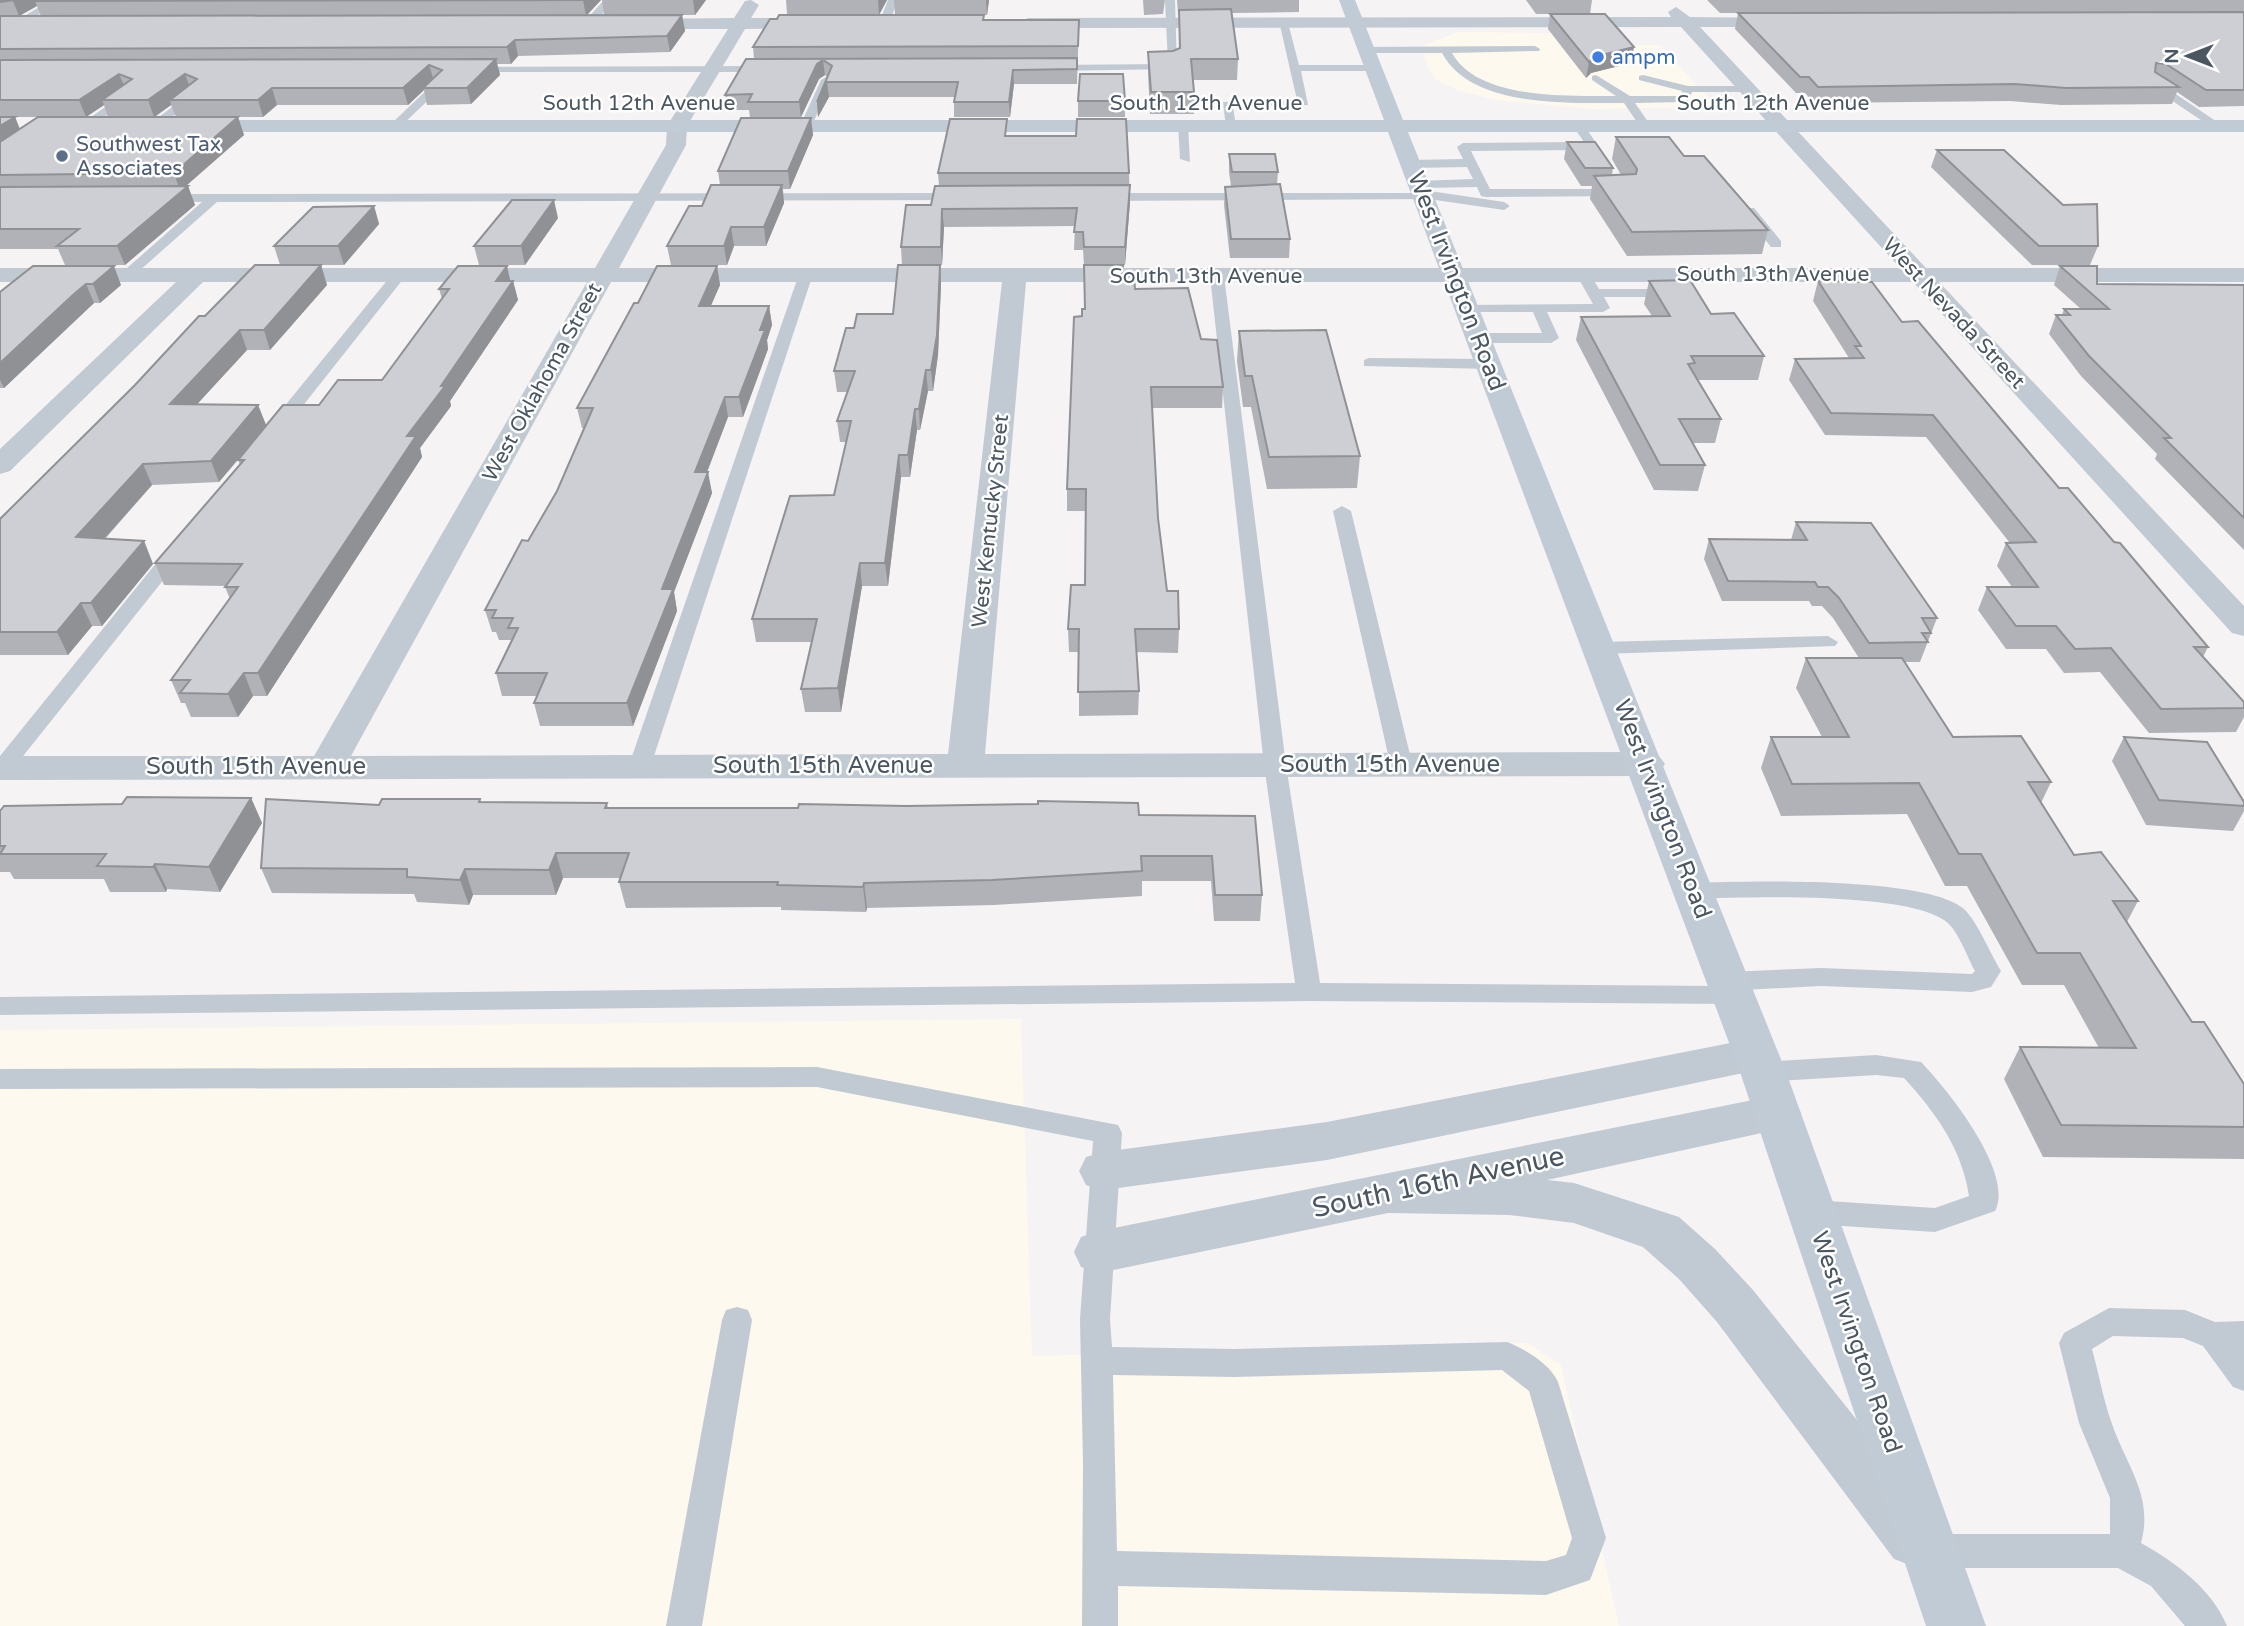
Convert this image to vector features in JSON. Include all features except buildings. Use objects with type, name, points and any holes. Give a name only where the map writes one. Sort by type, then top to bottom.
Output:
[{"type":"main road","name":"West Irvington Road","points":[[1348,0],[1419,185],[1438,218],[1473,322],[1766,1080],[1956,1626]]},
{"type":"main road","name":"South 12th Avenue","points":[[59,126],[2244,126]]},
{"type":"street","name":"West Oklahoma Street","points":[[327,765],[676,145],[677,126],[754,0]]},
{"type":"street","name":"West Nevada Street","points":[[1665,0],[2244,626]]},
{"type":"street","points":[[1023,18],[1172,23],[1808,23]]},
{"type":"street","points":[[583,23],[833,23]]},
{"type":"street","points":[[8,24],[56,24]]},
{"type":"street","name":"South 13th Avenue","points":[[0,275],[1217,276],[1473,322],[1589,284],[1680,274],[2244,275]]},
{"type":"street","points":[[0,465],[196,276]]},
{"type":"street","name":"West Kentucky Street","points":[[965,765],[1015,277]]},
{"type":"street","name":"South 15th Avenue","points":[[1,769],[327,765],[1646,764]]},
{"type":"street","points":[[1103,1171],[1766,1080]]},
{"type":"street","name":"South 16th Avenue","points":[[1099,1252],[1388,1193],[1766,1080]]},
{"type":"street","points":[[1388,1193],[1509,1195],[1573,1203],[1661,1232],[1697,1264],[1735,1306],[1932,1557]]},
{"type":"lane","points":[[8,24],[58,0]]},
{"type":"lane","points":[[583,23],[609,0]]},
{"type":"lane","points":[[884,23],[893,0]]},
{"type":"lane","points":[[1035,68],[1173,67],[1170,0]]},
{"type":"lane","points":[[1230,126],[1227,104],[1304,103],[1283,23]]},
{"type":"lane","points":[[1446,49],[1460,72],[1486,85],[1520,94],[1684,99],[1688,89]]},
{"type":"lane","points":[[1295,68],[1446,49],[1535,49]]},
{"type":"lane","points":[[453,70],[789,69]]},
{"type":"lane","points":[[807,126],[828,74],[817,69]]},
{"type":"lane","points":[[1596,78],[1627,99],[1646,126]]},
{"type":"lane","points":[[1643,78],[1688,89],[1747,89]]},
{"type":"lane","points":[[2154,84],[2217,126]]},
{"type":"lane","points":[[395,126],[437,86]]},
{"type":"lane","points":[[85,126],[129,95]]},
{"type":"lane","points":[[140,126],[194,95]]},
{"type":"lane","points":[[1182,126],[1186,159]]},
{"type":"lane","points":[[1579,126],[1594,146],[1624,193],[1486,193],[1463,147],[1594,146]]},
{"type":"lane","points":[[1419,185],[1470,163]]},
{"type":"lane","points":[[1082,197],[1480,183]]},
{"type":"lane","points":[[1419,185],[1496,206]]},
{"type":"lane","points":[[150,198],[281,191]]},
{"type":"lane","points":[[125,276],[209,194],[984,197]]},
{"type":"lane","points":[[1460,213],[1496,206],[1552,206]]},
{"type":"lane","points":[[1745,206],[1776,244]]},
{"type":"lane","points":[[640,765],[806,274]]},
{"type":"lane","points":[[261,446],[399,275]]},
{"type":"lane","points":[[1217,276],[1275,765],[1309,992]]},
{"type":"lane","points":[[1369,363],[1473,322],[1538,308],[1603,307],[1589,284]]},
{"type":"lane","points":[[1473,322],[1551,338],[1538,308]]},
{"type":"lane","points":[[1342,511],[1401,763]]},
{"type":"lane","points":[[1,769],[192,532]]},
{"type":"lane","points":[[1601,648],[1828,642]]},
{"type":"lane","points":[[0,1006],[1731,988],[1821,977],[1972,983],[1982,981],[1987,971],[1956,916],[1946,908],[1924,900],[1781,888],[1694,891]]},
{"type":"lane","points":[[1766,1080],[1876,1065],[1912,1069],[1949,1108],[1982,1177],[1986,1203],[1934,1220],[1812,1212]]},
{"type":"lane","points":[[0,1079],[817,1077],[1108,1133],[1103,1171],[1094,1319],[1100,1626]]},
{"type":"lane","points":[[684,1626],[737,1320]]},
{"type":"lane","points":[[2122,1551],[2128,1534],[2130,1500],[2096,1425],[2075,1343],[2109,1322],[2185,1324],[2229,1335],[2244,1377]]},
{"type":"lane","points":[[1096,1361],[1234,1363],[1507,1356],[1542,1382],[1589,1538],[1578,1569],[1546,1578],[1100,1569]]},
{"type":"lane","points":[[1932,1557],[2122,1551],[2163,1574],[2205,1623]]},
{"type":"shaded area","points":[[1458,32],[1553,33],[1562,45],[1659,45],[1714,103],[1704,107],[1592,109],[1496,100],[1460,91],[1437,80],[1430,72],[1424,57],[1424,45]]},
{"type":"shaded area","points":[[1021,1019],[1032,1356],[1527,1343],[1561,1365],[1619,1626],[0,1626],[0,1030]]},
{"type":"place","name":"ampm","points":[[1598,57]]},
{"type":"place","name":"Southwest Tax Associates","points":[[62,156]]}]
